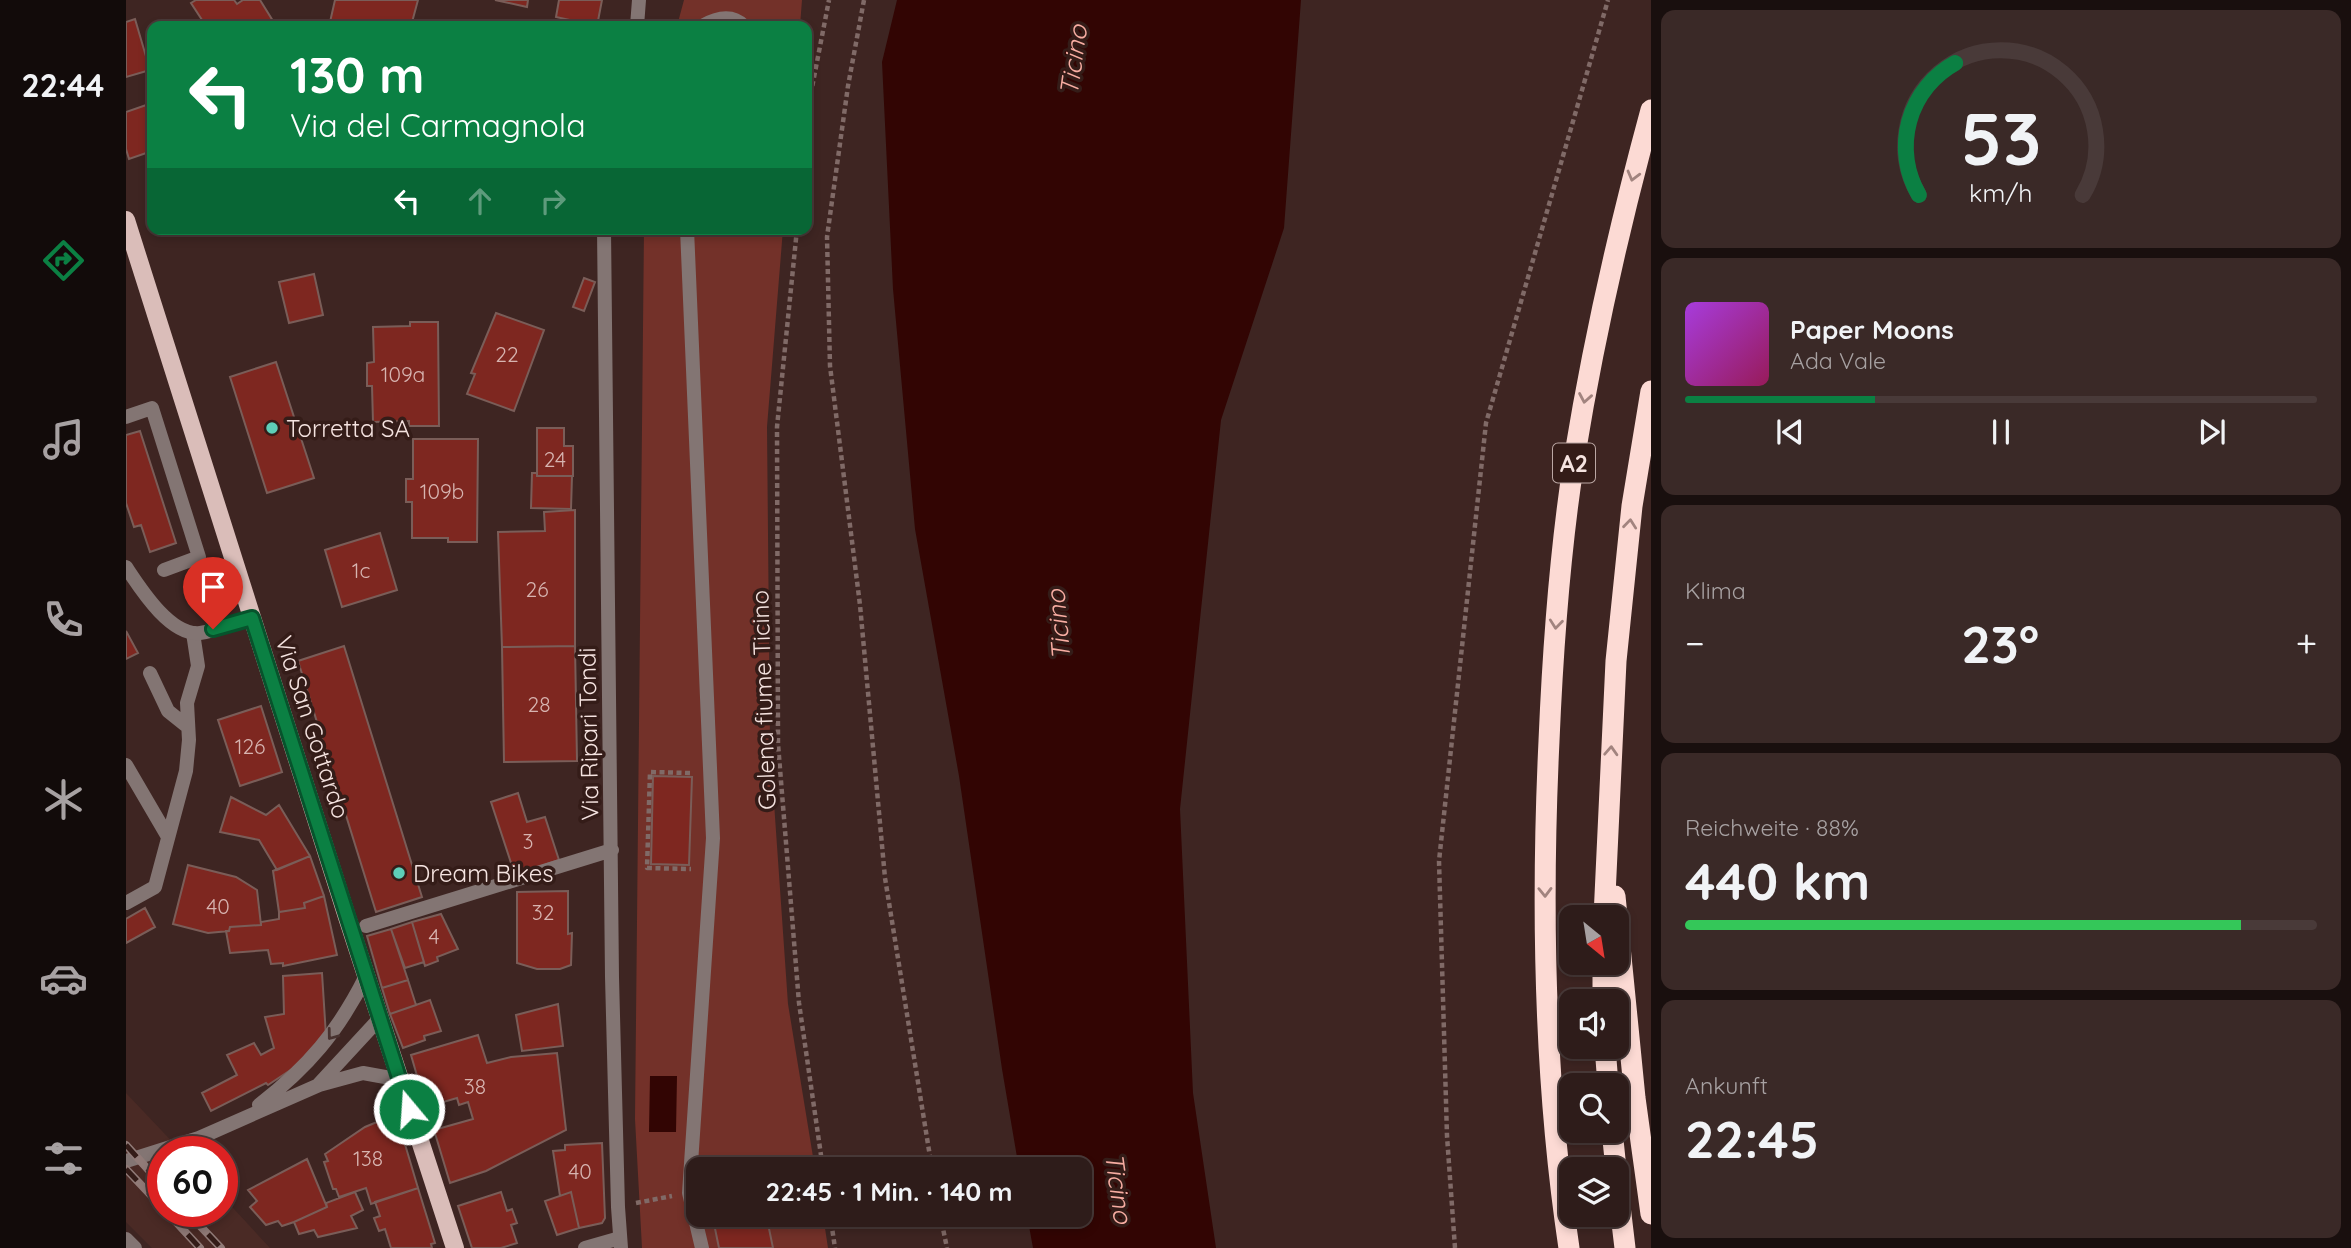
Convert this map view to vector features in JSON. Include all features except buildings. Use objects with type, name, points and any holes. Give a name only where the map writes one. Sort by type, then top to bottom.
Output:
[{"type":"highway","name":"A2","points":[[1569,1248],[1555,1121],[1547,974],[1545,824],[1553,647],[1575,456],[1593,355],[1610,268],[1651,110]]},
{"type":"highway","points":[[1604,905],[1616,662],[1632,506],[1651,391]]},
{"type":"highway","points":[[1608,819],[1628,1033],[1651,1214]]},
{"type":"highway","points":[[1622,1227],[1625,1248]]},
{"type":"main road","name":"Via San Gottardo","points":[[126,220],[455,1248]]},
{"type":"street","points":[[637,21],[639,0]]},
{"type":"street","points":[[713,21],[730,18],[738,21]]},
{"type":"street","name":"Via Ripari Tondi","points":[[585,1248],[621,1243],[613,1004],[604,235]]},
{"type":"street","points":[[687,235],[713,838],[689,1193],[702,1248]]},
{"type":"street","points":[[126,417],[152,408],[199,557],[164,570]]},
{"type":"street","points":[[126,566],[141,590],[160,612],[183,629],[201,633],[252,618]]},
{"type":"street","points":[[126,903],[155,887],[186,771],[187,703],[198,666],[193,633]]},
{"type":"street","points":[[150,673],[168,711],[188,727]]},
{"type":"street","points":[[126,765],[168,837]]},
{"type":"street","points":[[366,926],[612,850]]},
{"type":"street","points":[[242,1117],[294,1077],[324,1045],[349,1009],[366,976]]},
{"type":"street","points":[[318,1085],[380,1018]]},
{"type":"street","points":[[126,1161],[199,1138],[318,1085],[363,1073],[385,1077],[402,1086]]},
{"type":"street","points":[[126,1239],[135,1248]]},
{"type":"path","points":[[812,88],[829,0]]},
{"type":"path","points":[[864,0],[848,86],[827,237],[830,366],[860,605],[884,878],[930,1157]]},
{"type":"path","points":[[1455,1248],[1447,1136],[1439,861],[1486,423],[1608,0]]},
{"type":"path","name":"Golena fiume Ticino","points":[[796,235],[777,427],[778,744],[799,1003],[821,1157]]},
{"type":"path","points":[[694,869],[647,868],[650,772],[698,773]]},
{"type":"path","points":[[832,1227],[835,1248]]},
{"type":"path","points":[[943,1227],[947,1248]]},
{"type":"shaded area","points":[[684,0],[802,0],[800,21],[678,21]]},
{"type":"shaded area","points":[[644,235],[783,235],[767,427],[770,745],[788,1004],[813,1157],[686,1157],[686,1227],[825,1227],[828,1248],[642,1248],[635,1119]]},
{"type":"shaded area","points":[[126,1093],[167,1136],[147,1136],[147,1227],[238,1227],[238,1213],[270,1248],[152,1248],[126,1222]]},
{"type":"water","name":"Ticino","points":[[897,0],[1301,0],[1284,228],[1221,420],[1180,809],[1193,1093],[1216,1248],[1033,1248],[1029,1227],[1092,1227],[1092,1157],[1017,1157],[959,776],[915,529],[893,289],[882,62]]},
{"type":"water","points":[[650,1076],[677,1076],[676,1132],[649,1132]]},
{"type":"railway","points":[[126,1145],[147,1168]]},
{"type":"railway","points":[[126,1169],[147,1191]]},
{"type":"railway","points":[[181,1227],[200,1248]]},
{"type":"railway","points":[[201,1227],[221,1248]]},
{"type":"place","name":"Torretta SA","points":[[272,428]]},
{"type":"place","name":"Dream Bikes","points":[[399,873]]},
{"type":"route","points":[[213,629],[252,618],[409,1109]]}]
